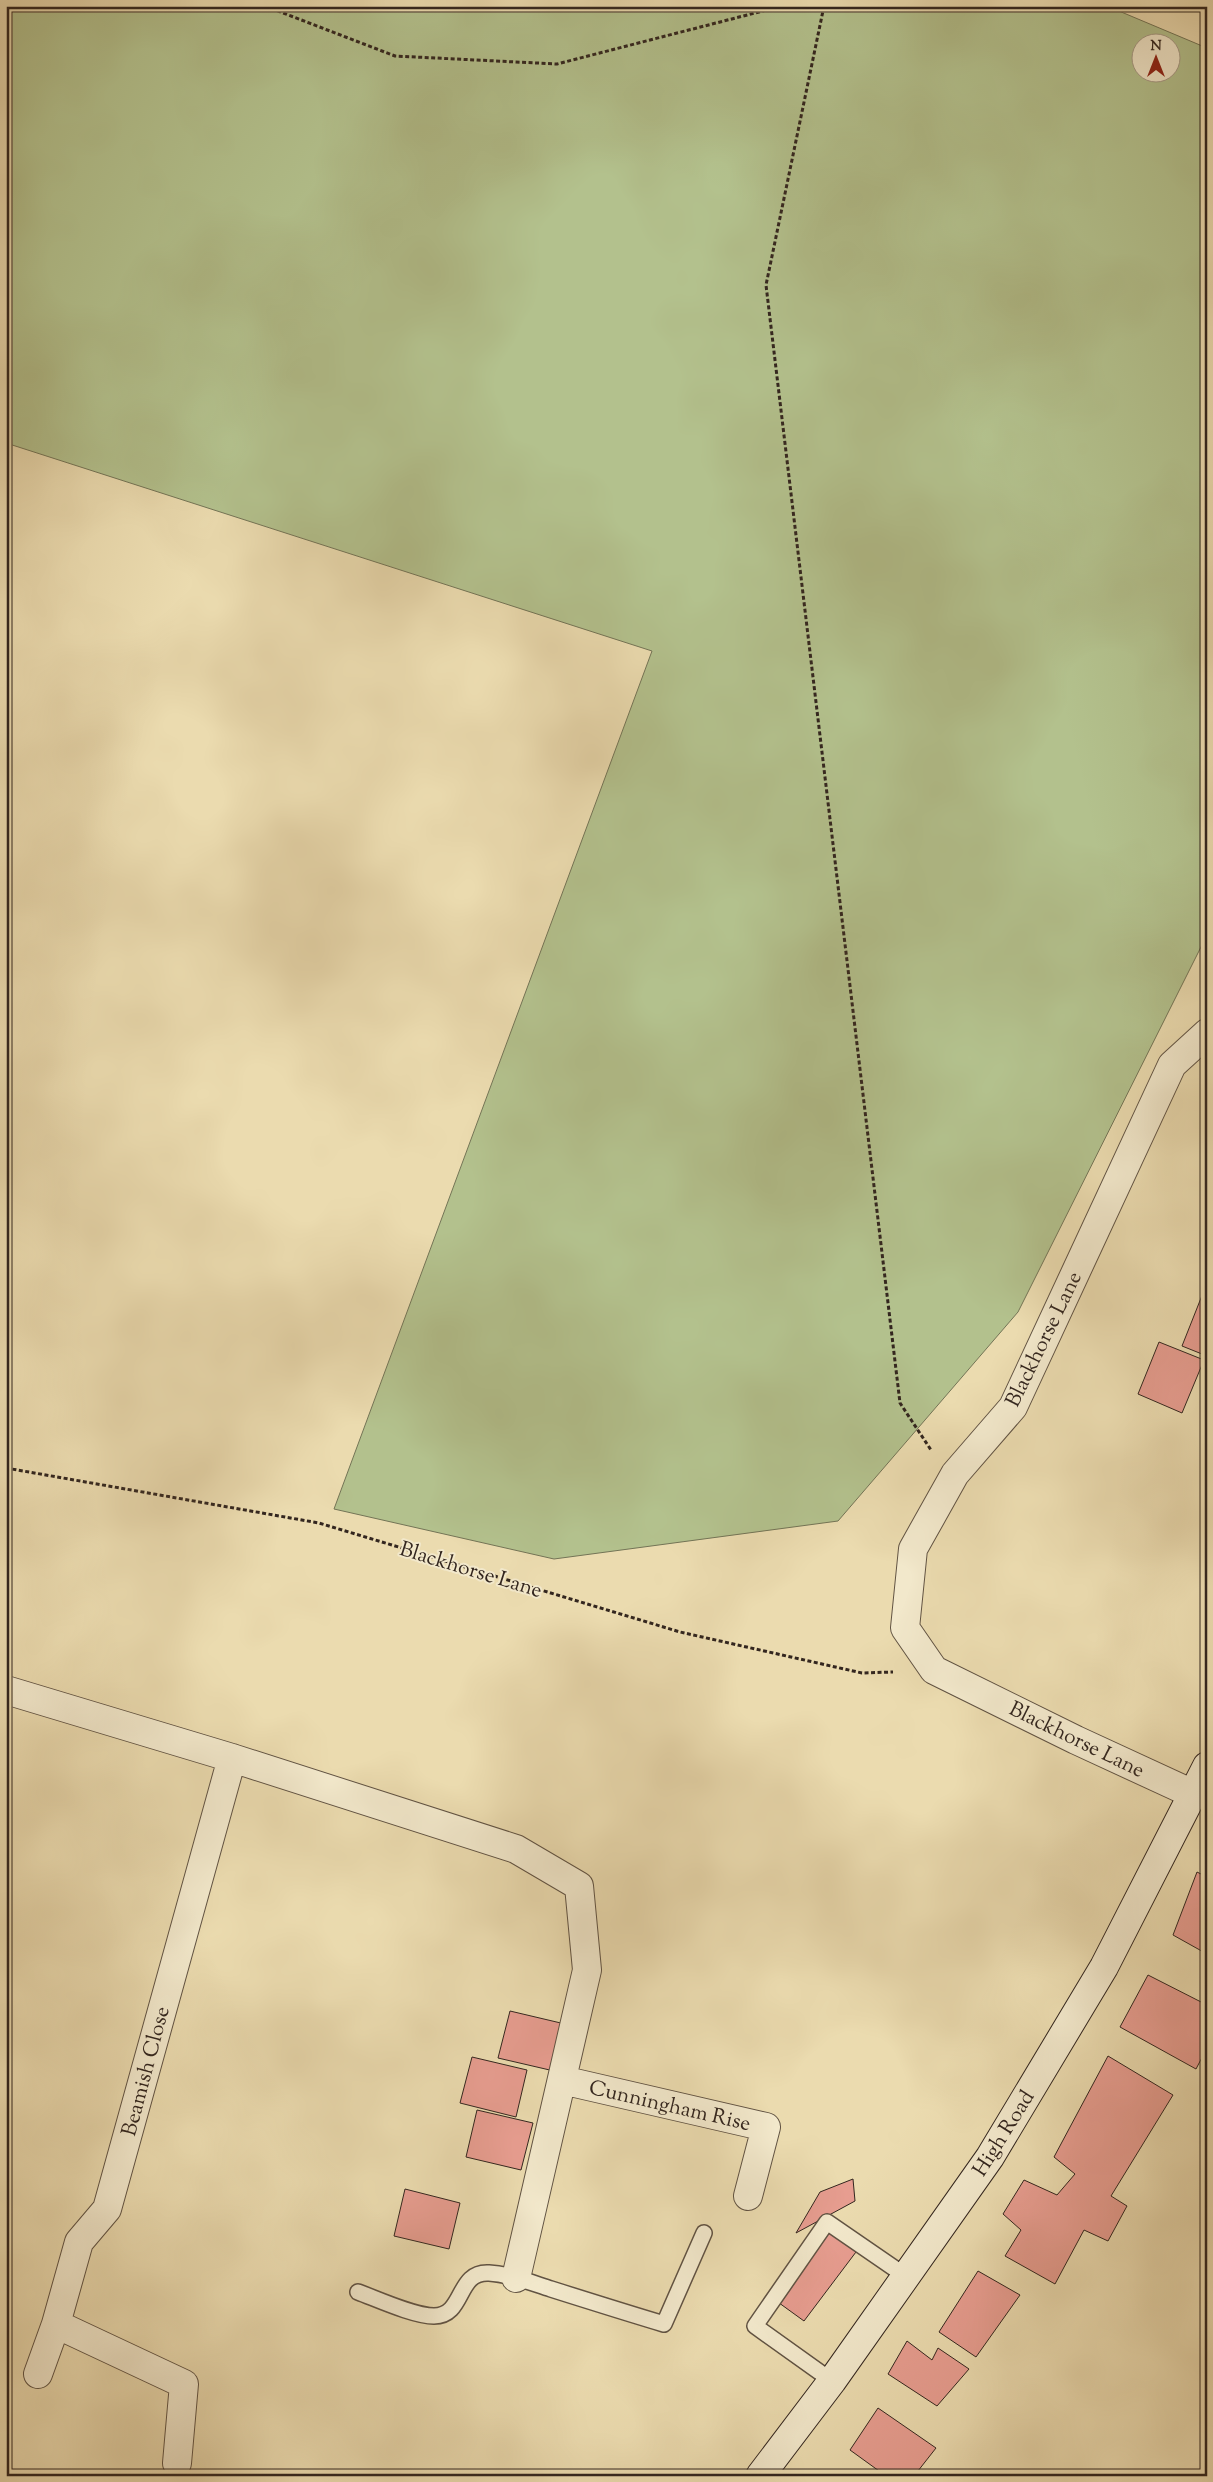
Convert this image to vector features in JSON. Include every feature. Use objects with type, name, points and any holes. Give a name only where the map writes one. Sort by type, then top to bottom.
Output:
[{"type":"street","name":"Blackhorse Lane","points":[[1193,1794],[1076,1740],[934,1670],[905,1628],[913,1549],[955,1474],[1013,1407],[1172,1065],[1207,1033]]},
{"type":"street","points":[[6,1690],[232,1758]]},
{"type":"street","name":"Cunningham Rise","points":[[232,1758],[516,1849],[578,1886],[587,1970],[516,2278]]},
{"type":"street","name":"Beamish Close","points":[[38,2374],[56,2324],[79,2242],[107,2209],[232,1758]]},
{"type":"street","name":"High Road","points":[[760,2476],[907,2277],[990,2157],[1094,1983],[1207,1766]]},
{"type":"street","name":"Cunningham Rise","points":[[562,2080],[766,2126],[748,2196]]},
{"type":"street","points":[[56,2324],[184,2384],[177,2463]]},
{"type":"lane","points":[[832,2381],[755,2326],[827,2222],[907,2277]]},
{"type":"lane","points":[[358,2292],[434,2316],[448,2313],[454,2308],[466,2282],[472,2276],[488,2273],[516,2278],[664,2324],[704,2233]]},
{"type":"path","points":[[265,6],[395,56],[557,64],[782,6]]},
{"type":"path","points":[[824,6],[766,285],[900,1403],[951,1480]]},
{"type":"path","name":"Blackhorse Lane","points":[[6,1468],[319,1523],[680,1632],[862,1673],[934,1670]]},
{"type":"green space","points":[[6,6],[1107,6],[1169,32],[1130,32],[1130,82],[1180,82],[1180,37],[1207,48],[1207,935],[1018,1312],[838,1521],[554,1559],[334,1509],[652,651],[6,443]]},
{"type":"building","points":[[1203,1293],[1207,1295],[1207,1356],[1182,1346]]},
{"type":"building","points":[[1159,1342],[1204,1360],[1182,1413],[1138,1394]]},
{"type":"building","points":[[1197,1872],[1207,1877],[1207,1954],[1173,1935]]},
{"type":"building","points":[[1148,1975],[1207,2005],[1207,2048],[1196,2069],[1120,2027]]},
{"type":"building","points":[[510,2011],[565,2024],[554,2071],[498,2058]]},
{"type":"building","points":[[1108,2056],[1173,2095],[1111,2196],[1127,2206],[1108,2241],[1084,2230],[1055,2284],[1005,2256],[1021,2230],[1003,2214],[1024,2180],[1057,2195],[1075,2174],[1054,2157]]},
{"type":"building","points":[[472,2057],[527,2070],[516,2117],[460,2103]]},
{"type":"building","points":[[477,2110],[533,2123],[521,2170],[466,2157]]},
{"type":"building","points":[[853,2179],[855,2201],[796,2233],[820,2192]]},
{"type":"building","points":[[405,2189],[460,2203],[449,2249],[394,2236]]},
{"type":"building","points":[[830,2227],[859,2248],[804,2321],[775,2300]]},
{"type":"building","points":[[978,2271],[1020,2295],[976,2357],[939,2332]]},
{"type":"building","points":[[907,2341],[932,2360],[938,2348],[969,2369],[937,2406],[888,2374]]},
{"type":"building","points":[[878,2408],[936,2448],[914,2476],[886,2476],[850,2450]]}]
